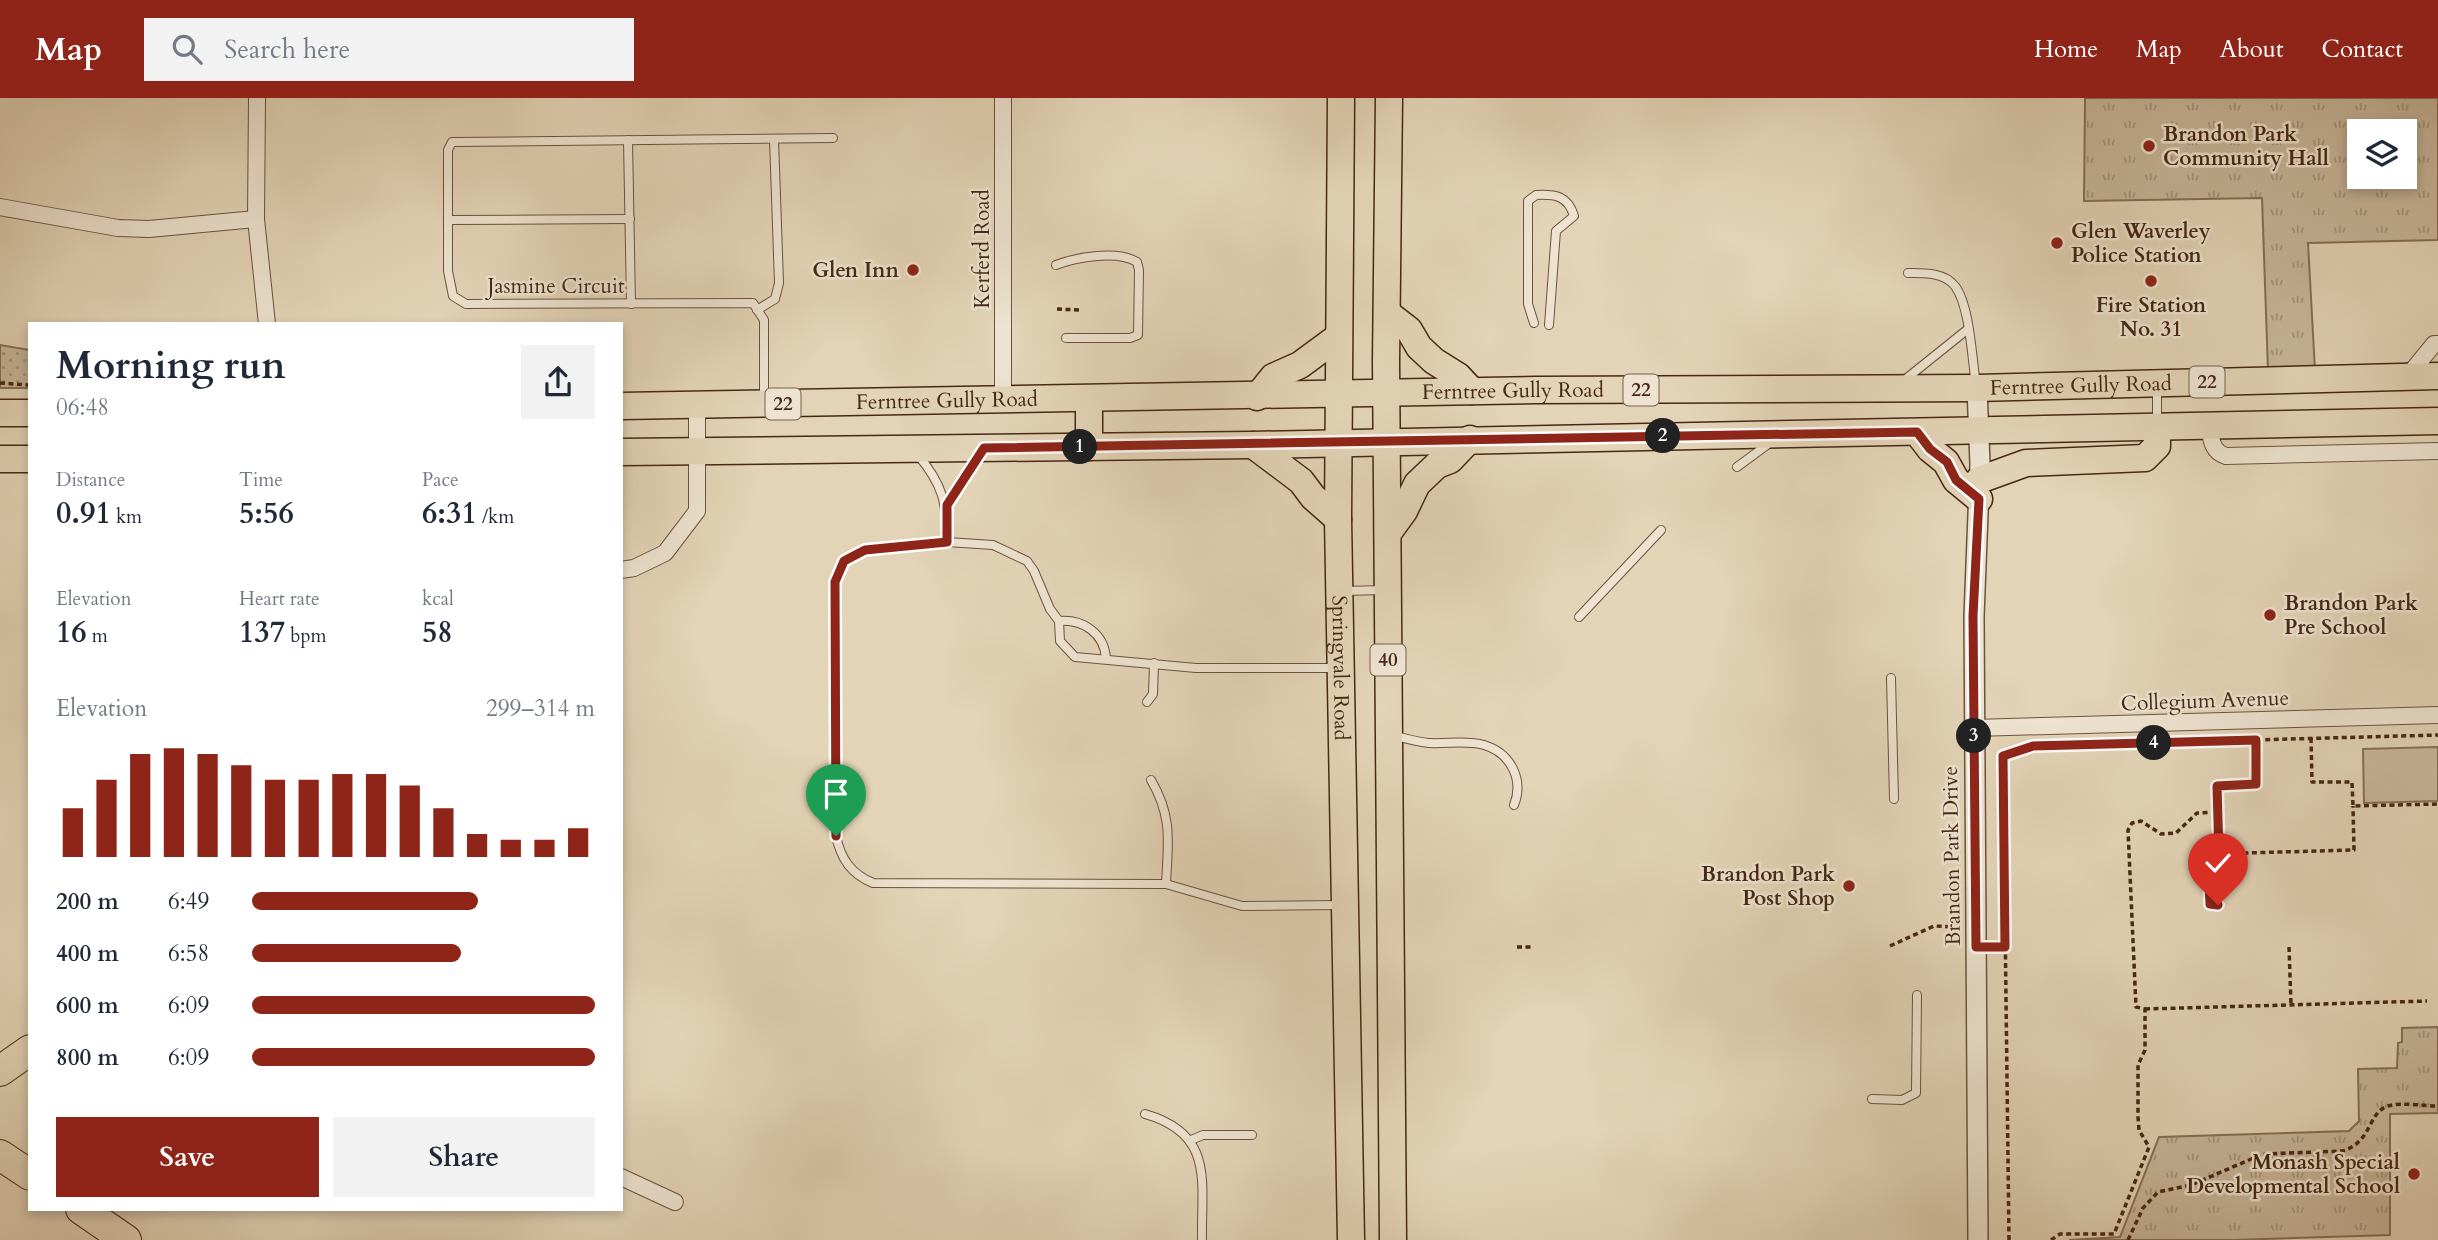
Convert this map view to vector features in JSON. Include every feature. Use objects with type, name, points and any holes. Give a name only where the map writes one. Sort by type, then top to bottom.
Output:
[{"type":"highway","points":[[0,1070],[28,1051]]},
{"type":"highway","points":[[0,1154],[28,1174]]},
{"type":"highway","points":[[84,1211],[126,1240]]},
{"type":"main road","name":"Springvale Road","points":[[1341,98],[1338,519],[1351,1240]]},
{"type":"main road","name":"40","points":[[1389,98],[1386,442],[1393,1240]]},
{"type":"main road","points":[[1387,313],[1409,330],[1419,347],[1434,362],[1458,376],[1472,391]]},
{"type":"main road","points":[[1257,397],[1273,377],[1300,365],[1338,337]]},
{"type":"main road","name":"Ferntree Gully Road","points":[[623,406],[1257,397],[1472,391],[1977,388],[2438,376]]},
{"type":"main road","points":[[1089,399],[1089,447]]},
{"type":"main road","points":[[0,413],[28,413]]},
{"type":"main road","name":"Ferntree Gully Road","points":[[623,453],[1253,445],[2438,421]]},
{"type":"main road","points":[[1917,432],[1930,449],[1947,462],[1956,480],[1979,489],[2026,463],[2145,458],[2157,446],[2157,427]]},
{"type":"main road","points":[[1388,533],[1404,511],[1417,484],[1437,465],[1450,460],[1470,439]]},
{"type":"main road","points":[[1253,445],[1301,481],[1313,497],[1338,519]]},
{"type":"main road","points":[[0,459],[28,458]]},
{"type":"main road","points":[[1348,982],[1390,978]]},
{"type":"street","points":[[257,98],[256,219],[267,322]]},
{"type":"street","name":"Kerferd Road","points":[[1003,98],[1003,400]]},
{"type":"street","points":[[0,207],[129,228],[177,228],[256,219]]},
{"type":"street","points":[[2407,377],[2434,344],[2438,344]]},
{"type":"street","name":"Brandon Park Drive","points":[[1977,388],[1979,489],[1973,616],[1978,1240]]},
{"type":"street","points":[[623,570],[634,568],[665,553],[697,511],[697,405]]},
{"type":"street","points":[[2209,426],[2212,443],[2220,454],[2226,456],[2438,451]]},
{"type":"street","name":"Collegium Avenue","points":[[1974,728],[2438,715]]},
{"type":"street","points":[[623,1178],[675,1202]]},
{"type":"lane","name":"Jasmine Circuit","points":[[757,310],[753,303],[466,304],[453,296],[448,271],[448,150],[452,142],[833,138]]},
{"type":"lane","points":[[764,404],[764,320],[757,310],[775,299],[779,284],[774,139]]},
{"type":"lane","points":[[628,140],[631,304]]},
{"type":"lane","points":[[1534,323],[1528,304],[1528,201],[1536,195],[1556,194],[1570,204],[1574,216],[1556,231],[1549,325]]},
{"type":"lane","points":[[448,220],[629,219]]},
{"type":"lane","points":[[1056,265],[1074,258],[1129,257],[1137,262],[1139,270],[1138,335],[1130,338],[1066,338]]},
{"type":"lane","points":[[1908,273],[1930,272],[1955,287],[1965,310],[1977,388]]},
{"type":"lane","points":[[1895,388],[1968,329]]},
{"type":"lane","points":[[2157,383],[2157,427]]},
{"type":"lane","points":[[1737,467],[1782,434]]},
{"type":"lane","points":[[947,505],[984,448]]},
{"type":"lane","points":[[913,449],[933,472],[947,505],[947,542]]},
{"type":"lane","points":[[1579,617],[1661,530]]},
{"type":"lane","points":[[1340,668],[1196,668],[1106,658],[1095,661],[1075,657],[1060,641],[1059,621],[1050,609],[1027,561],[993,545],[947,542],[865,550],[844,561],[835,582],[836,836],[845,863],[859,878],[873,883],[1166,884],[1242,906],[1345,905]]},
{"type":"lane","points":[[1339,591],[1388,590]]},
{"type":"lane","points":[[1059,621],[1073,620],[1092,629],[1105,648],[1106,658]]},
{"type":"lane","points":[[1147,702],[1153,694],[1154,663]]},
{"type":"lane","points":[[1891,678],[1894,799]]},
{"type":"lane","points":[[1389,734],[1427,743],[1482,744],[1496,750],[1510,764],[1518,783],[1519,792],[1514,805]]},
{"type":"lane","points":[[1151,780],[1162,800],[1168,824],[1166,884]]},
{"type":"lane","points":[[1872,1099],[1902,1100],[1916,1093],[1917,995]]},
{"type":"lane","points":[[1145,1114],[1170,1124],[1191,1140],[1200,1157],[1202,1240]]},
{"type":"lane","points":[[1191,1140],[1203,1135],[1252,1135]]},
{"type":"path","points":[[1057,309],[1079,310]]},
{"type":"path","points":[[0,383],[28,385]]},
{"type":"path","points":[[2009,1240],[2003,756],[2033,746],[2438,735]]},
{"type":"path","points":[[2218,905],[2210,904],[2208,854],[2354,850],[2352,782],[2312,782],[2311,738]]},
{"type":"path","points":[[2219,854],[2217,786],[2256,784],[2256,740]]},
{"type":"path","points":[[2353,806],[2438,804]]},
{"type":"path","points":[[2217,812],[2197,813],[2176,833],[2161,834],[2141,821],[2132,823],[2128,830],[2136,1007],[2145,1009],[2427,1001]]},
{"type":"path","points":[[1889,946],[1934,926],[1949,925],[1955,926],[1955,947],[2005,947]]},
{"type":"path","points":[[1517,947],[1534,947]]},
{"type":"path","points":[[2289,947],[2291,1005]]},
{"type":"path","points":[[2051,1240],[2060,1234],[2114,1234],[2122,1215],[2149,1147],[2139,1130],[2138,1117],[2138,1065],[2145,1050],[2145,1009]]},
{"type":"path","points":[[2128,1240],[2143,1209],[2158,1192],[2191,1185],[2263,1154],[2356,1147],[2365,1137],[2379,1111],[2389,1105],[2438,1106]]},
{"type":"green space","points":[[2085,98],[2438,98],[2438,240],[2308,243],[2315,370],[2268,371],[2262,198],[2084,201]]},
{"type":"green space","points":[[0,345],[28,350],[28,388],[0,388]]},
{"type":"green space","points":[[2438,747],[2438,801],[2364,803],[2363,749]]},
{"type":"green space","points":[[2438,1027],[2438,1113],[2390,1114],[2390,1235],[2233,1240],[2069,1240],[2120,1237],[2159,1137],[2349,1131],[2359,1121],[2358,1069],[2397,1068],[2398,1043],[2402,1042],[2402,1028]]},
{"type":"place","name":"Brandon Park Community Hall","points":[[2149,146]]},
{"type":"place","name":"Glen Waverley Police Station","points":[[2057,243]]},
{"type":"place","name":"Glen Inn","points":[[913,270]]},
{"type":"place","name":"Fire Station No. 31","points":[[2151,281]]},
{"type":"place","name":"Brandon Park Pre School","points":[[2270,615]]},
{"type":"place","name":"Brandon Park Post Shop","points":[[1849,886]]},
{"type":"place","name":"Monash Special Developmental School","points":[[2414,1174]]},
{"type":"route","points":[[836,836],[833,608],[835,582],[844,561],[865,550],[894,545],[947,542],[947,505],[984,448],[1917,432],[1930,449],[1947,462],[1956,480],[1979,499],[1973,616],[1976,947],[2005,947],[2003,756],[2033,746],[2256,740],[2256,784],[2217,786],[2219,854],[2208,854],[2210,904],[2218,905]]}]
